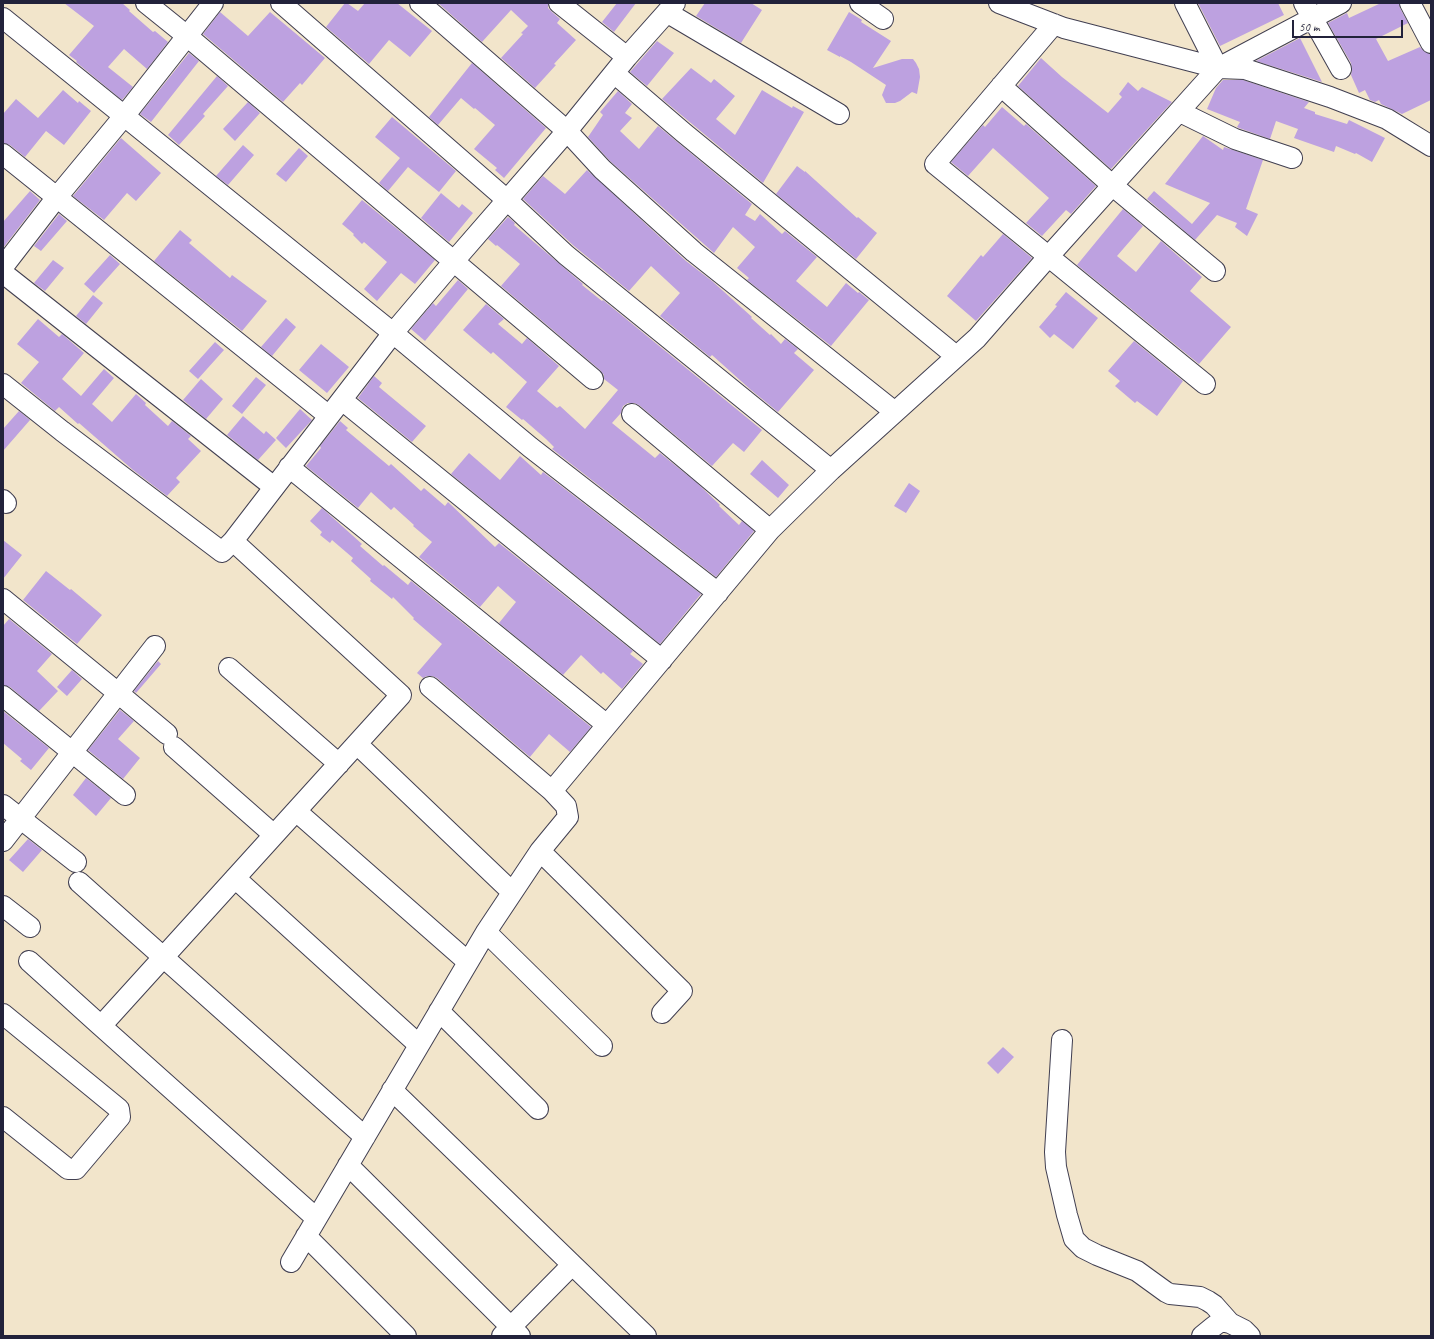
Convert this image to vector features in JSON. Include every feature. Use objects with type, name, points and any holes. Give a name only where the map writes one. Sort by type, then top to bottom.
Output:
[{"type":"street","points":[[146,3],[594,379]]},
{"type":"street","points":[[3,266],[213,3]]},
{"type":"street","points":[[281,3],[507,200],[566,255],[831,470]]},
{"type":"street","points":[[420,3],[567,131],[602,169],[694,252],[896,412]]},
{"type":"street","points":[[559,3],[628,57]]},
{"type":"street","points":[[860,3],[883,19]]},
{"type":"street","points":[[999,3],[1064,28],[1218,68],[1245,69],[1330,97],[1387,119],[1431,146]]},
{"type":"street","points":[[1185,3],[1218,68]]},
{"type":"street","points":[[552,791],[770,530],[831,470],[976,338],[1218,68],[1308,11],[1341,3]]},
{"type":"street","points":[[1410,3],[1431,43]]},
{"type":"street","points":[[3,384],[62,431],[222,552],[233,541],[393,333],[567,131],[614,73],[672,8],[839,114]]},
{"type":"street","points":[[1308,11],[1341,69]]},
{"type":"street","points":[[3,18],[393,333],[530,447],[718,593]]},
{"type":"street","points":[[1054,24],[935,164],[1205,384]]},
{"type":"street","points":[[614,73],[684,133],[956,356]]},
{"type":"street","points":[[1001,86],[1113,186],[1215,271]]},
{"type":"street","points":[[1180,112],[1235,139],[1292,158]]},
{"type":"street","points":[[3,154],[329,416]]},
{"type":"street","points":[[3,273],[274,487]]},
{"type":"street","points":[[342,400],[662,660]]},
{"type":"street","points":[[632,414],[770,530]]},
{"type":"street","points":[[289,467],[607,725]]},
{"type":"street","points":[[101,1026],[401,695],[233,541]]},
{"type":"street","points":[[3,599],[118,693],[274,835]]},
{"type":"street","points":[[3,841],[155,646]]},
{"type":"street","points":[[229,668],[339,764]]},
{"type":"street","points":[[291,1262],[486,932],[540,851],[568,817],[566,806],[552,791],[430,687]]},
{"type":"street","points":[[3,696],[125,795]]},
{"type":"street","points":[[357,744],[512,892]]},
{"type":"street","points":[[3,805],[76,862]]},
{"type":"street","points":[[296,811],[468,962]]},
{"type":"street","points":[[540,851],[682,990],[662,1013]]},
{"type":"street","points":[[235,878],[419,1045]]},
{"type":"street","points":[[79,882],[365,1137]]},
{"type":"street","points":[[3,906],[30,927]]},
{"type":"street","points":[[486,932],[602,1046]]},
{"type":"street","points":[[29,961],[316,1218]]},
{"type":"street","points":[[439,1011],[538,1109]]},
{"type":"street","points":[[3,1014],[119,1109],[120,1117],[76,1168],[68,1169],[3,1117]]},
{"type":"street","points":[[1062,1040],[1054,1152],[1067,1215],[1074,1239],[1083,1248],[1137,1271],[1170,1294],[1200,1297],[1208,1301],[1214,1305],[1230,1323]]},
{"type":"street","points":[[392,1090],[646,1336]]},
{"type":"street","points":[[348,1165],[511,1333],[572,1265]]},
{"type":"street","points":[[306,1236],[406,1336]]},
{"type":"street","points":[[1202,1336],[1212,1326],[1221,1321],[1230,1323],[1244,1330],[1250,1336]]},
{"type":"building","points":[[64,3],[122,3],[153,32],[155,31],[168,42],[147,69],[124,49],[108,67],[133,87],[122,100],[69,55],[94,26]]},
{"type":"building","points":[[345,3],[358,11],[365,3],[397,3],[432,31],[410,57],[389,40],[369,64],[326,27]]},
{"type":"building","points":[[438,3],[548,3],[548,8],[560,19],[557,23],[576,40],[535,88],[501,58],[523,34],[521,33],[528,26],[511,10],[482,42]]},
{"type":"building","points":[[617,3],[636,3],[614,32],[602,22]]},
{"type":"building","points":[[705,3],[751,3],[762,10],[741,43],[696,16]]},
{"type":"building","points":[[1198,3],[1278,3],[1284,15],[1220,46]]},
{"type":"building","points":[[1381,3],[1399,3],[1408,23],[1376,39],[1388,61],[1420,47],[1425,52],[1430,54],[1431,57],[1431,100],[1402,114],[1381,104],[1379,100],[1375,102],[1370,100],[1365,90],[1359,93],[1351,75],[1351,63],[1328,23],[1347,13],[1349,18]]},
{"type":"building","points":[[220,12],[248,36],[270,12],[325,58],[302,85],[300,83],[283,102],[203,34]]},
{"type":"building","points":[[849,12],[862,20],[861,22],[891,41],[873,68],[902,59],[913,59],[919,69],[920,77],[917,94],[912,92],[900,101],[895,103],[886,103],[882,95],[886,85],[851,62],[827,50]]},
{"type":"building","points":[[1300,38],[1322,82],[1256,61]]},
{"type":"building","points":[[657,41],[674,53],[647,86],[630,72]]},
{"type":"building","points":[[189,53],[199,61],[151,122],[140,114]]},
{"type":"building","points":[[1041,58],[1062,77],[1108,113],[1122,97],[1119,94],[1128,82],[1138,91],[1142,87],[1172,102],[1111,169],[1018,86]]},
{"type":"building","points":[[472,63],[546,128],[504,178],[495,170],[497,168],[474,149],[495,125],[475,108],[474,109],[461,98],[438,125],[429,117]]},
{"type":"building","points":[[691,68],[711,83],[714,79],[735,96],[716,119],[735,135],[762,90],[792,108],[793,106],[804,112],[763,183],[662,99]]},
{"type":"building","points":[[217,76],[228,86],[203,114],[205,116],[179,145],[168,135]]},
{"type":"building","points":[[1223,80],[1243,80],[1309,102],[1304,108],[1315,112],[1315,114],[1347,124],[1349,120],[1385,138],[1372,162],[1356,153],[1355,154],[1336,146],[1334,152],[1294,138],[1298,129],[1276,121],[1270,139],[1239,128],[1237,127],[1240,122],[1207,109],[1216,88]]},
{"type":"building","points":[[63,90],[78,103],[79,101],[91,111],[64,145],[46,131],[25,157],[10,145],[3,143],[3,114],[16,99],[38,118]]},
{"type":"building","points":[[618,91],[632,104],[625,113],[632,118],[620,131],[639,149],[658,126],[752,204],[745,215],[755,221],[760,214],[782,234],[785,231],[817,257],[796,281],[827,307],[846,283],[869,300],[831,346],[747,280],[749,278],[737,268],[755,247],[733,227],[714,253],[610,161],[588,137],[603,115],[600,112]]},
{"type":"building","points":[[248,102],[260,113],[235,141],[223,129]]},
{"type":"building","points":[[1002,107],[1024,126],[1026,124],[1096,186],[1071,214],[1066,210],[1042,236],[1026,223],[1049,198],[993,148],[968,176],[951,162],[983,125],[985,127]]},
{"type":"building","points":[[392,117],[456,171],[439,192],[408,167],[388,191],[379,183],[400,158],[375,137]]},
{"type":"building","points":[[1203,136],[1223,150],[1224,147],[1263,160],[1246,209],[1258,214],[1247,236],[1235,227],[1237,223],[1217,215],[1195,240],[1147,199],[1154,191],[1192,224],[1210,203],[1165,184]]},
{"type":"building","points":[[121,138],[161,173],[136,201],[127,193],[104,220],[73,196]]},
{"type":"building","points":[[243,145],[254,155],[228,185],[216,176]]},
{"type":"building","points":[[299,148],[308,156],[286,182],[276,174]]},
{"type":"building","points":[[797,166],[805,171],[857,218],[858,217],[877,233],[856,259],[776,194]]},
{"type":"building","points":[[587,170],[686,261],[712,281],[752,317],[751,318],[770,335],[771,334],[781,344],[785,339],[798,349],[794,353],[814,370],[778,412],[712,355],[710,357],[660,316],[680,293],[651,266],[629,291],[574,246],[523,199],[543,176],[565,194]]},
{"type":"building","points":[[30,191],[40,200],[3,248],[3,222]]},
{"type":"building","points":[[441,193],[459,208],[462,204],[473,213],[449,242],[421,218]]},
{"type":"building","points":[[362,200],[435,260],[415,284],[401,273],[377,301],[364,289],[387,262],[364,242],[362,244],[353,235],[354,234],[342,224]]},
{"type":"building","points":[[1123,209],[1143,226],[1117,256],[1136,272],[1161,241],[1202,277],[1190,291],[1231,327],[1199,364],[1077,265]]},
{"type":"building","points":[[59,214],[67,221],[41,251],[34,246]]},
{"type":"building","points":[[508,217],[515,223],[514,225],[583,284],[582,285],[602,301],[603,300],[762,430],[744,452],[733,443],[712,466],[639,405],[628,403],[623,406],[621,413],[612,423],[655,458],[660,453],[697,483],[739,525],[742,521],[754,531],[716,577],[552,449],[554,447],[546,439],[523,419],[522,420],[506,407],[527,382],[493,352],[491,354],[463,330],[486,304],[504,319],[498,324],[522,344],[527,338],[559,366],[537,391],[557,408],[560,406],[585,429],[618,390],[604,379],[604,375],[600,370],[501,286],[520,264],[488,239]]},
{"type":"building","points":[[180,230],[192,240],[189,243],[230,278],[232,275],[267,301],[242,331],[154,261]]},
{"type":"building","points":[[1003,234],[1032,258],[976,321],[947,296],[981,255],[983,257]]},
{"type":"building","points":[[110,255],[120,264],[94,293],[84,284]]},
{"type":"building","points":[[53,260],[64,268],[45,291],[34,283]]},
{"type":"building","points":[[458,280],[468,289],[425,341],[411,329],[433,303],[436,306]]},
{"type":"building","points":[[1066,292],[1098,318],[1073,349],[1054,334],[1050,338],[1039,327],[1057,306],[1055,305]]},
{"type":"building","points":[[93,295],[103,303],[86,324],[76,316]]},
{"type":"building","points":[[286,318],[296,327],[272,356],[261,347]]},
{"type":"building","points":[[38,319],[59,337],[62,334],[84,353],[62,379],[81,396],[104,369],[114,378],[92,404],[112,422],[136,394],[146,403],[145,405],[168,426],[172,421],[191,436],[188,439],[201,451],[176,478],[180,482],[167,496],[133,470],[59,407],[55,411],[21,383],[39,362],[17,344]]},
{"type":"building","points":[[1134,341],[1183,381],[1157,416],[1137,401],[1135,403],[1115,386],[1120,381],[1108,371]]},
{"type":"building","points":[[215,342],[224,350],[198,379],[189,371]]},
{"type":"building","points":[[321,344],[349,367],[327,393],[299,370]]},
{"type":"building","points":[[374,376],[382,383],[379,387],[426,426],[412,442],[358,398]]},
{"type":"building","points":[[256,377],[266,385],[242,414],[232,406]]},
{"type":"building","points":[[201,379],[223,399],[206,419],[183,400]]},
{"type":"building","points":[[300,409],[312,420],[286,448],[276,438]]},
{"type":"building","points":[[19,411],[30,420],[3,451],[3,429]]},
{"type":"building","points":[[243,416],[264,434],[266,431],[276,440],[258,460],[227,435]]},
{"type":"building","points":[[340,421],[348,428],[346,430],[389,466],[391,464],[421,491],[424,488],[445,506],[448,502],[495,547],[499,543],[633,651],[630,654],[643,664],[622,689],[603,672],[601,674],[581,655],[563,675],[499,623],[516,602],[498,586],[480,607],[419,557],[432,542],[394,507],[391,510],[371,492],[358,508],[306,466]]},
{"type":"building","points":[[469,453],[500,480],[520,456],[541,475],[543,472],[701,594],[660,644],[451,474]]},
{"type":"building","points":[[762,460],[789,485],[778,498],[750,474]]},
{"type":"building","points":[[909,483],[920,491],[906,513],[894,506]]},
{"type":"building","points":[[322,508],[362,544],[360,546],[383,566],[384,565],[408,585],[411,581],[591,727],[570,752],[549,734],[530,757],[437,678],[427,676],[423,678],[417,673],[442,644],[413,619],[414,618],[393,597],[392,599],[370,581],[371,579],[351,561],[353,558],[332,540],[330,543],[320,535],[322,532],[310,521]]},
{"type":"building","points":[[3,540],[22,555],[3,579]]},
{"type":"building","points":[[46,571],[70,590],[71,589],[102,615],[77,644],[23,600]]},
{"type":"building","points":[[9,619],[52,654],[37,671],[58,691],[39,711],[10,687],[3,685],[3,626]]},
{"type":"building","points":[[158,661],[161,664],[136,693],[134,691]]},
{"type":"building","points":[[72,670],[82,679],[67,696],[57,687]]},
{"type":"building","points":[[120,710],[134,721],[118,739],[140,758],[123,779],[88,750]]},
{"type":"building","points":[[3,711],[49,748],[31,770],[20,761],[22,759],[3,743]]},
{"type":"building","points":[[86,778],[111,798],[96,816],[73,795]]},
{"type":"building","points":[[28,839],[42,850],[23,872],[9,860]]},
{"type":"building","points":[[1003,1047],[1014,1057],[998,1074],[987,1063]]}]
